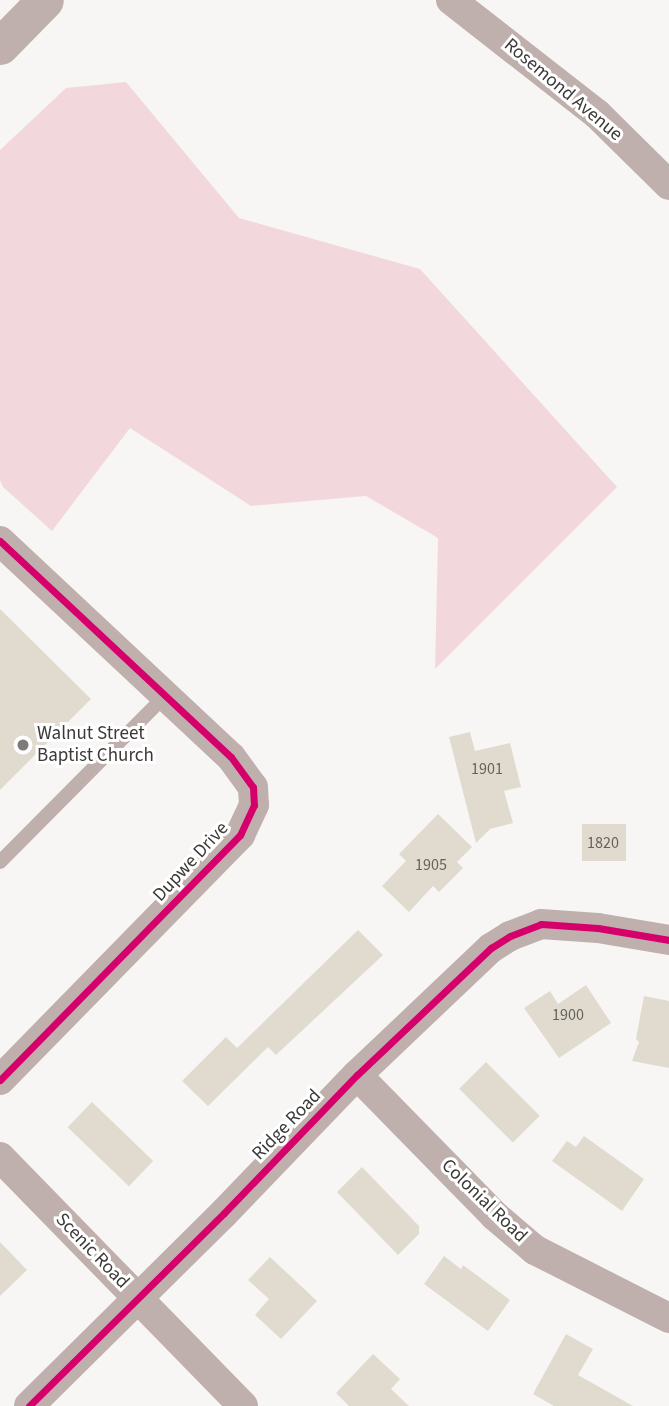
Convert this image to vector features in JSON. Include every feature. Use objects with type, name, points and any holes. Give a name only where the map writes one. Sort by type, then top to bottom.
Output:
[{"type":"street","points":[[0,46],[45,0]]},
{"type":"street","name":"Rosemond Avenue","points":[[451,0],[597,114],[669,185]]},
{"type":"street","name":"Dupwe Drive","points":[[0,541],[241,770],[253,787],[254,805],[240,835],[0,1080]]},
{"type":"street","name":"Ridge Road","points":[[29,1406],[357,1075],[491,948],[510,936],[541,924],[598,928],[669,940]]},
{"type":"street","name":"Colonial Road","points":[[357,1075],[495,1216],[535,1250],[669,1318]]},
{"type":"street","name":"Scenic Road","points":[[0,1157],[243,1406]]},
{"type":"lane","points":[[0,862],[166,696]]},
{"type":"shaded area","points":[[126,82],[239,218],[420,269],[617,487],[435,669],[438,538],[366,496],[251,506],[130,428],[52,531],[3,487],[0,480],[0,150],[66,88]]},
{"type":"building","name":"Walnut Street Baptist Church","points":[[0,609],[91,699],[0,790]]},
{"type":"building","points":[[470,732],[475,751],[510,743],[521,787],[504,791],[513,823],[490,829],[476,843],[449,737]]},
{"type":"building","points":[[438,814],[472,847],[457,862],[463,868],[439,892],[433,886],[409,912],[382,886],[406,861],[399,854]]},
{"type":"building","points":[[582,824],[626,824],[626,861],[582,861]]},
{"type":"building","points":[[358,930],[383,955],[276,1055],[268,1047],[208,1106],[182,1081],[226,1037],[237,1048]]},
{"type":"building","points":[[586,985],[611,1023],[559,1058],[524,1008],[550,991],[558,1004]]},
{"type":"building","points":[[644,996],[669,1001],[669,1068],[632,1061],[639,1042],[636,1039]]},
{"type":"building","points":[[486,1062],[540,1116],[513,1143],[459,1089]]},
{"type":"building","points":[[92,1102],[153,1161],[129,1186],[68,1127]]},
{"type":"building","points":[[584,1136],[644,1179],[622,1211],[552,1161],[567,1141],[576,1147]]},
{"type":"building","points":[[362,1167],[419,1226],[419,1234],[398,1255],[337,1192]]},
{"type":"building","points":[[0,1242],[27,1270],[0,1296]]},
{"type":"building","points":[[444,1256],[461,1269],[463,1265],[510,1300],[488,1331],[424,1284]]},
{"type":"building","points":[[270,1257],[317,1301],[281,1339],[255,1315],[269,1299],[248,1280]]},
{"type":"building","points":[[566,1334],[593,1349],[578,1375],[633,1406],[554,1406],[533,1394]]},
{"type":"building","points":[[373,1354],[400,1379],[391,1389],[409,1406],[349,1406],[336,1393]]},
{"type":"cycle path","points":[[0,541],[231,757],[253,787],[254,805],[240,835],[0,1080]]},
{"type":"cycle path","points":[[29,1406],[224,1213],[357,1075],[491,948],[510,936],[541,924],[598,928],[669,940]]},
{"type":"place","name":"Walnut Street Baptist Church","points":[[23,745]]}]
